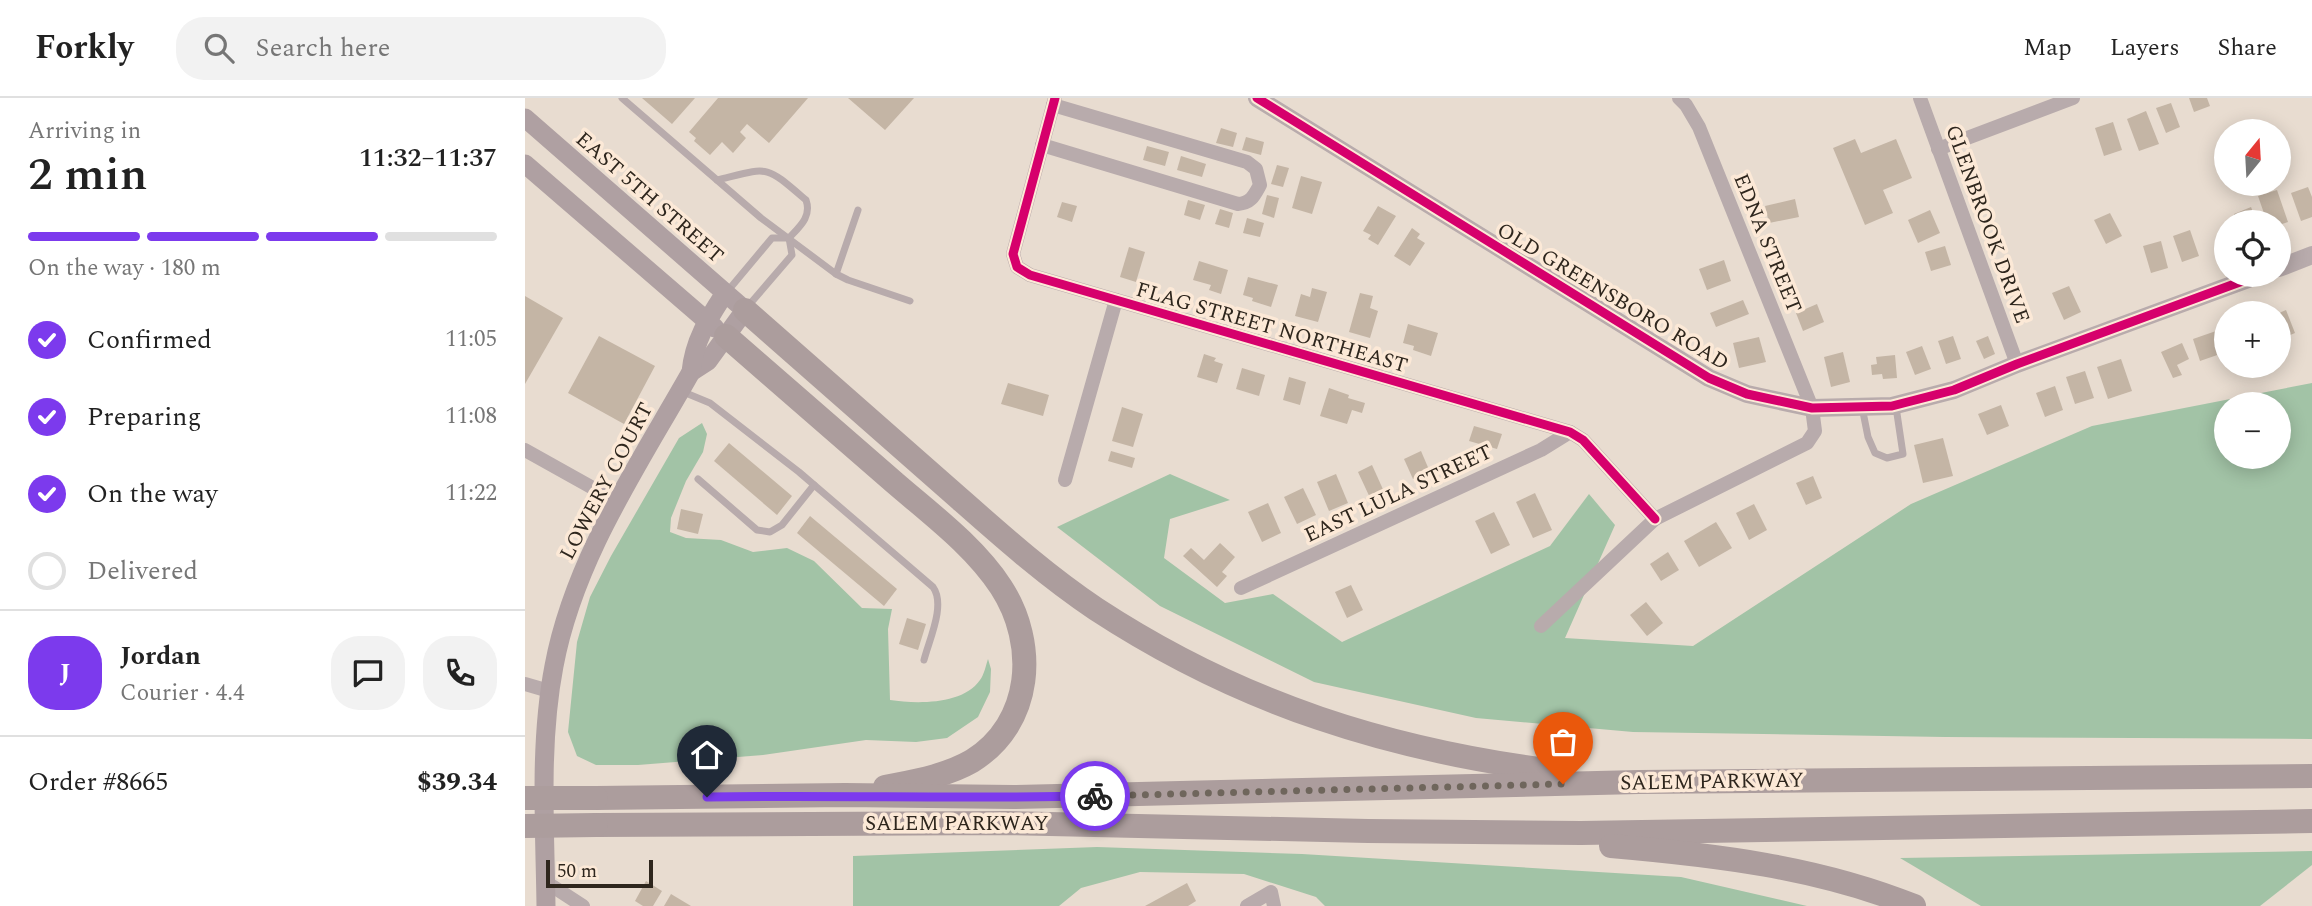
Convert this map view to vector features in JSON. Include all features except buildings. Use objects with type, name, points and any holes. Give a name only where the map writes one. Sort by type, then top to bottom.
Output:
[{"type":"highway","points":[[745,310],[1052,576],[1105,614],[1183,659],[1276,703],[1318,719],[1407,745],[1497,764],[1639,782]]},
{"type":"highway","points":[[726,336],[969,549],[1002,589],[1022,635],[1026,669],[1024,685],[1013,717],[995,742],[972,760],[944,773],[845,795]]},
{"type":"highway","name":"SALEM PARKWAY","points":[[525,798],[845,795],[1066,797],[1639,782],[2312,776]]},
{"type":"highway","name":"SALEM PARKWAY","points":[[525,825],[1006,823],[1475,832],[2312,821]]},
{"type":"highway","points":[[1475,832],[1751,861],[1855,884],[1914,906]]},
{"type":"main road","name":"EAST 5TH STREET","points":[[525,118],[745,310]]},
{"type":"main road","points":[[525,164],[705,322],[726,336]]},
{"type":"main road","name":"LOWERY COURT","points":[[546,906],[545,745],[549,691],[560,637],[578,583],[601,531],[691,372],[692,353],[705,322],[725,293]]},
{"type":"main road","name":"LOWERY COURT","points":[[691,372],[708,361],[745,310]]},
{"type":"street","name":"OLD GREENSBORO ROAD","points":[[1257,98],[1709,378],[1747,394],[1812,408],[1896,405],[1954,390],[2226,287]]},
{"type":"street","name":"EDNA STREET","points":[[1679,98],[1699,127],[1812,408]]},
{"type":"street","name":"GLENBROOK DRIVE","points":[[1920,98],[2017,364]]},
{"type":"street","points":[[1938,149],[2073,98]]},
{"type":"street","points":[[1042,145],[1238,204],[1253,198],[1260,185],[1256,169],[1247,162],[1054,101]]},
{"type":"street","name":"FLAG STREET NORTHEAST","points":[[1054,101],[1013,254],[1017,267],[1030,275],[1570,432],[1589,446],[1655,519]]},
{"type":"street","points":[[2291,263],[2312,255]]},
{"type":"street","points":[[1065,480],[1116,300]]},
{"type":"street","points":[[1541,626],[1655,519],[1807,443],[1815,431],[1812,408]]},
{"type":"street","name":"EAST LULA STREET","points":[[1241,588],[1541,450],[1570,432]]},
{"type":"street","points":[[525,450],[618,502]]},
{"type":"street","points":[[525,684],[549,691]]},
{"type":"street","points":[[546,882],[583,906]]},
{"type":"street","points":[[1247,906],[1272,899]]},
{"type":"lane","points":[[622,98],[761,218],[836,274],[910,300]]},
{"type":"lane","points":[[717,180],[768,170],[806,200],[808,206],[805,221],[789,238],[772,239],[725,293]]},
{"type":"lane","points":[[836,274],[858,210]]},
{"type":"lane","points":[[745,310],[792,255],[789,238]]},
{"type":"lane","points":[[681,390],[710,403],[814,485],[936,592],[937,610],[923,660]]},
{"type":"lane","points":[[1861,407],[1875,453],[1888,458],[1903,454],[1896,405]]},
{"type":"lane","points":[[698,479],[757,530],[770,532],[782,525],[814,485]]},
{"type":"green space","points":[[2312,383],[2312,739],[1633,732],[1476,718],[1314,682],[1160,606],[1057,527],[1170,474],[1230,500],[1170,519],[1164,558],[1225,603],[1273,594],[1342,642],[1550,546],[1589,494],[1615,525],[1565,638],[1693,646],[1911,504],[2092,426],[2214,402],[2214,469],[2291,469],[2291,392],[2266,392]]},
{"type":"green space","points":[[702,423],[707,434],[703,452],[686,481],[671,518],[670,532],[686,538],[721,540],[753,552],[787,548],[814,561],[862,608],[892,609],[888,629],[890,700],[938,701],[962,694],[980,680],[988,659],[991,669],[990,692],[978,717],[947,738],[916,742],[866,740],[763,755],[638,765],[596,765],[577,756],[568,732],[577,642],[590,597],[679,438]]},
{"type":"green space","points":[[1097,847],[1302,854],[1681,877],[1807,906],[1325,906],[1316,897],[1244,874],[1140,872],[1081,888],[1059,906],[853,906],[853,856]]},
{"type":"green space","points":[[2312,851],[2312,865],[2260,906],[1981,906],[1900,858]]},
{"type":"cycle path","points":[[1055,98],[1013,254],[1017,267],[1030,275],[1570,432],[1583,440],[1655,519]]},
{"type":"cycle path","points":[[1257,98],[1709,378],[1747,394],[1812,408],[1892,406],[1954,390],[2226,287]]},
{"type":"way so far","points":[[1095,796],[1563,784]]},
{"type":"route","points":[[707,797],[1095,796]]}]
